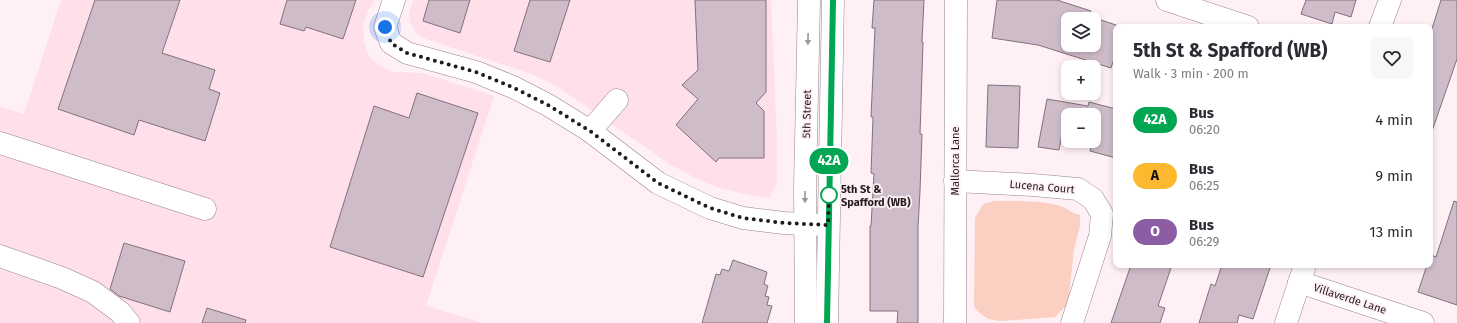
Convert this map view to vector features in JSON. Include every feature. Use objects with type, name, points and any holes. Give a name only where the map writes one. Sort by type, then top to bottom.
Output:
[{"type":"street","points":[[394,0],[385,27],[391,43],[407,53],[476,72],[512,87],[548,105],[590,131],[658,183],[710,208],[743,218],[828,225]]},
{"type":"street","name":"5th Street","points":[[806,323],[805,224],[809,0]]},
{"type":"street","points":[[827,323],[832,0]]},
{"type":"street","name":"Mallorca Lane","points":[[955,323],[956,0]]},
{"type":"street","points":[[1381,24],[1390,0]]},
{"type":"street","points":[[1175,1],[1240,24]]},
{"type":"street","points":[[590,131],[617,100]]},
{"type":"street","points":[[0,143],[205,209]]},
{"type":"street","name":"Lucena Court","points":[[955,181],[1078,189],[1092,199],[1102,214],[1100,236],[1072,323]]},
{"type":"street","points":[[0,256],[62,278],[93,292],[120,312],[129,323]]},
{"type":"street","points":[[1286,323],[1302,274]]},
{"type":"street","name":"Villaverde Lane","points":[[1302,274],[1423,323]]},
{"type":"shaded area","points":[[61,0],[375,0],[369,9],[363,25],[364,42],[368,55],[378,65],[392,72],[422,73],[494,96],[426,306],[483,323],[0,323],[0,107],[24,114]]},
{"type":"shaded area","points":[[413,0],[771,0],[777,141],[777,183],[770,198],[753,196],[720,188],[699,180],[671,165],[558,87],[531,74],[423,38],[415,32],[410,21],[409,14]]},
{"type":"shaded area","points":[[994,201],[1049,203],[1080,215],[1080,226],[1074,250],[1068,304],[1055,317],[1001,321],[988,319],[974,307],[975,218],[983,204]]},
{"type":"building","points":[[95,0],[180,0],[162,53],[215,70],[209,89],[220,93],[205,141],[139,120],[134,135],[58,109]]},
{"type":"building","points":[[287,0],[356,0],[343,39],[306,27],[304,31],[280,24]]},
{"type":"building","points":[[429,0],[470,0],[460,33],[423,21]]},
{"type":"building","points":[[530,0],[570,0],[550,62],[514,51]]},
{"type":"building","points":[[695,0],[766,0],[766,92],[756,103],[764,111],[764,158],[719,158],[716,162],[676,125],[698,99],[682,85],[698,70]]},
{"type":"building","points":[[874,0],[924,0],[920,134],[922,134],[918,227],[918,323],[897,323],[898,311],[870,311],[870,226],[874,174],[871,173],[873,117],[871,117],[875,28],[872,28]]},
{"type":"building","points":[[997,0],[1057,0],[1091,11],[1061,12],[1061,52],[1101,52],[1101,20],[1113,24],[1113,62],[1111,68],[1101,65],[1101,60],[1086,60],[1038,45],[992,38]]},
{"type":"building","points":[[1306,0],[1356,0],[1351,17],[1335,12],[1332,24],[1301,14]]},
{"type":"building","points":[[1441,0],[1457,0],[1457,59],[1433,128],[1433,25]]},
{"type":"building","points":[[988,85],[1020,86],[1018,148],[986,147]]},
{"type":"building","points":[[417,93],[478,113],[423,277],[330,247],[374,106],[409,118]]},
{"type":"building","points":[[1047,99],[1088,106],[1089,102],[1113,108],[1113,157],[1090,151],[1091,148],[1101,148],[1101,108],[1061,108],[1061,139],[1059,150],[1038,147]]},
{"type":"building","points":[[1454,201],[1457,202],[1457,305],[1418,292],[1426,268],[1433,268],[1433,256],[1436,257]]},
{"type":"building","points":[[124,243],[185,261],[170,312],[119,296],[110,289]]},
{"type":"building","points":[[733,260],[767,272],[764,284],[768,286],[765,296],[769,297],[767,305],[772,306],[767,323],[702,323],[716,274],[720,275],[722,269],[729,271]]},
{"type":"building","points":[[1130,268],[1171,268],[1158,306],[1165,308],[1160,323],[1111,323]]},
{"type":"building","points":[[1221,268],[1270,268],[1253,319],[1239,315],[1237,323],[1199,323],[1211,284],[1215,286]]},
{"type":"building","points":[[207,308],[246,320],[245,323],[202,323]]},
{"type":"bus line","name":"42A","points":[[827,323],[833,0]]},
{"type":"place","name":"5th St & Spafford (WB)","points":[[829,195]]},
{"type":"route","points":[[385,27],[391,43],[407,53],[476,72],[512,87],[548,105],[590,131],[658,183],[710,208],[743,218],[784,223],[828,225],[829,195]]}]
